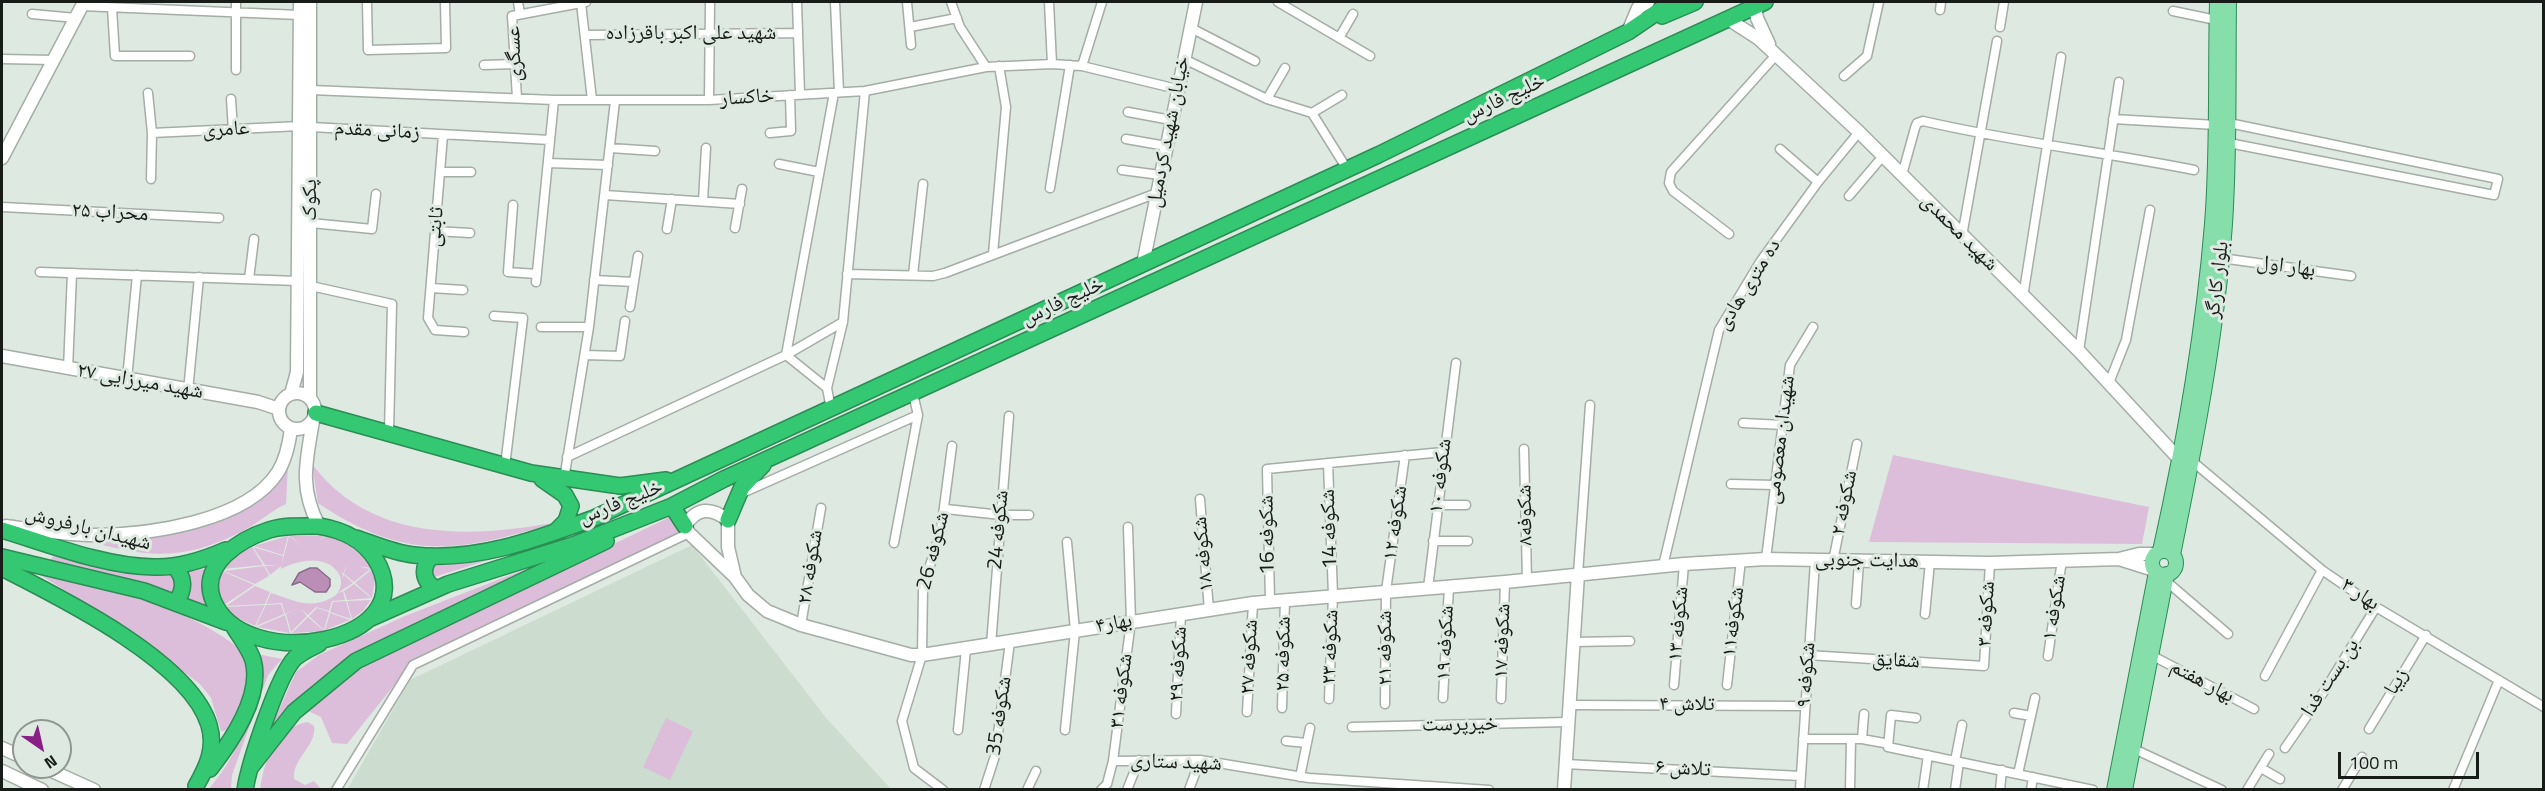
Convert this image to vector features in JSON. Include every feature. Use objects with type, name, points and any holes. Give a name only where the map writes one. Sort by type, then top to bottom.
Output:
[{"type":"highway","name":"خلیج فارس","points":[[356,538],[411,555],[479,554],[553,533],[636,500],[1347,169],[1628,32],[1671,2]]},
{"type":"highway","points":[[1628,32],[1695,2]]},
{"type":"highway","name":"خلیج فارس","points":[[369,619],[436,589],[573,545],[672,506],[781,453],[1641,60],[1728,19],[1754,3]]},
{"type":"highway","points":[[1641,60],[1688,30],[1754,3]]},
{"type":"highway","points":[[314,417],[389,432],[531,473],[620,486],[655,483],[717,462]]},
{"type":"highway","points":[[728,520],[737,495],[754,473],[781,453]]},
{"type":"highway","points":[[531,473],[556,486],[569,501],[568,518],[553,533]]},
{"type":"highway","points":[[250,768],[294,712],[356,661],[540,575],[672,506],[687,529]]},
{"type":"highway","points":[[194,788],[218,760],[254,688],[255,673],[252,657],[231,625],[217,609],[211,590],[213,572],[219,560],[234,546],[269,530],[319,526],[333,528],[356,538],[377,562],[384,581],[379,607],[369,619],[304,651],[294,659],[285,674],[250,768],[245,789]]},
{"type":"highway","name":"شهیدان بارفروش","points":[[2,528],[128,564],[153,568],[174,566],[210,557],[234,546]]},
{"type":"highway","points":[[432,556],[426,564],[424,574],[428,583],[436,589]]},
{"type":"highway","points":[[2,557],[144,591],[176,602],[252,635],[283,642],[330,639]]},
{"type":"highway","points":[[174,566],[181,574],[183,585],[176,602]]},
{"type":"highway","points":[[2,568],[123,636],[190,691],[209,725],[211,738],[211,751],[194,788]]},
{"type":"main road","name":"بلوار کارگر","points":[[2163,553],[2204,396],[2221,258],[2229,143],[2223,124],[2216,20],[2217,2]]},
{"type":"main road","name":"بلوار کارگر","points":[[2186,460],[2223,124],[2229,2]]},
{"type":"main road","points":[[2125,789],[2151,655],[2161,574],[2152,562],[2163,553],[2174,568],[2161,574]]},
{"type":"main road","points":[[2114,789],[2161,574]]},
{"type":"street","points":[[236,2],[236,70]]},
{"type":"street","name":"پکوک","points":[[291,394],[297,372],[298,281],[306,127],[300,2]]},
{"type":"street","name":"پکوک","points":[[306,127],[311,90],[310,2]]},
{"type":"street","points":[[367,2],[368,50],[446,48],[445,2]]},
{"type":"street","points":[[518,2],[520,14],[584,2],[592,100]]},
{"type":"street","points":[[709,100],[711,2]]},
{"type":"street","points":[[797,2],[800,94]]},
{"type":"street","points":[[786,355],[836,92],[835,2]]},
{"type":"street","points":[[907,2],[911,45]]},
{"type":"street","points":[[951,2],[957,18],[986,67]]},
{"type":"street","points":[[1049,2],[1052,64]]},
{"type":"street","points":[[1082,66],[1102,2]]},
{"type":"street","name":"خیابان شهید کردمیل","points":[[1143,264],[1177,89],[1197,2]]},
{"type":"street","points":[[1628,32],[1638,8],[1648,2]]},
{"type":"street","points":[[1844,76],[1867,56],[1879,2]]},
{"type":"street","points":[[2000,27],[2004,2]]},
{"type":"street","points":[[1283,3],[1370,56]]},
{"type":"street","points":[[1729,234],[1673,191],[1669,183],[1671,172],[1776,55],[1760,25],[1754,3]]},
{"type":"street","points":[[32,14],[80,8],[179,6],[236,13],[300,15]]},
{"type":"street","points":[[2,158],[80,8]]},
{"type":"street","points":[[112,8],[115,56],[190,56]]},
{"type":"street","points":[[2173,11],[2216,20]]},
{"type":"street","name":"عسگری","points":[[517,98],[512,16],[520,14]]},
{"type":"street","points":[[1339,38],[1353,14]]},
{"type":"street","points":[[910,27],[957,18]]},
{"type":"street","name":"شهید محمدی","points":[[1728,19],[1744,27],[1860,132],[2186,460]]},
{"type":"street","points":[[1191,28],[1256,61]]},
{"type":"street","name":"شهید علی اکبر باقرزاده","points":[[585,35],[798,33]]},
{"type":"street","points":[[1962,236],[1997,41]]},
{"type":"street","points":[[2023,297],[2061,57]]},
{"type":"street","points":[[2,59],[53,60]]},
{"type":"street","points":[[1184,59],[1267,99],[1312,113],[1347,169]]},
{"type":"street","points":[[484,65],[514,64]]},
{"type":"street","name":"خاکسار","points":[[311,90],[554,100],[709,100],[865,91],[986,67],[1052,64],[1082,66],[1177,89]]},
{"type":"street","points":[[1050,188],[1070,65]]},
{"type":"street","points":[[993,254],[1006,107],[999,66]]},
{"type":"street","points":[[1267,99],[1285,68]]},
{"type":"street","points":[[2079,351],[2119,82]]},
{"type":"street","points":[[831,410],[827,388],[843,322],[865,91]]},
{"type":"street","points":[[148,93],[152,133],[151,179]]},
{"type":"street","points":[[770,133],[791,131],[790,95]]},
{"type":"street","points":[[1312,113],[1342,95]]},
{"type":"street","points":[[231,99],[233,130]]},
{"type":"street","points":[[513,206],[508,272],[536,278],[554,100]]},
{"type":"street","points":[[564,479],[589,327],[615,100]]},
{"type":"street","points":[[1128,112],[1171,120]]},
{"type":"street","points":[[2113,120],[2223,124],[2498,179],[2494,195],[2229,143]]},
{"type":"street","points":[[1902,175],[1917,123],[1923,121],[1979,134],[2046,146],[2108,153],[2194,170]]},
{"type":"street","name":"عامری","points":[[152,133],[306,127]]},
{"type":"street","name":"زمانی مقدم","points":[[306,127],[550,141]]},
{"type":"street","name":"ده متری هادی","points":[[1663,566],[1719,330],[1760,262],[1818,182],[1860,132]]},
{"type":"street","name":"ثابتی","points":[[443,135],[428,318],[435,330],[464,332]]},
{"type":"street","points":[[1126,139],[1166,146]]},
{"type":"street","points":[[610,148],[655,151]]},
{"type":"street","points":[[703,201],[706,148]]},
{"type":"street","points":[[1780,149],[1818,182]]},
{"type":"street","points":[[1850,196],[1883,156]]},
{"type":"street","points":[[548,163],[608,165]]},
{"type":"street","name":"پکوک","points":[[305,164],[311,223],[310,398]]},
{"type":"street","points":[[779,164],[819,172]]},
{"type":"street","points":[[1122,170],[1160,175]]},
{"type":"street","points":[[440,172],[471,172]]},
{"type":"street","points":[[913,275],[923,184]]},
{"type":"street","points":[[735,228],[742,189]]},
{"type":"street","points":[[847,274],[945,273],[1157,193]]},
{"type":"street","points":[[311,223],[372,230],[376,194]]},
{"type":"street","points":[[605,195],[740,204]]},
{"type":"street","points":[[667,229],[672,199]]},
{"type":"street","name":"محراب ۲۵","points":[[2,207],[219,218]]},
{"type":"street","points":[[2109,383],[2126,340],[2150,210]]},
{"type":"street","points":[[435,231],[470,232]]},
{"type":"street","points":[[249,279],[254,239]]},
{"type":"street","points":[[630,307],[638,256]]},
{"type":"street","name":"بهار اول","points":[[2221,258],[2351,276]]},
{"type":"street","points":[[39,272],[298,281]]},
{"type":"street","points":[[68,369],[72,273]]},
{"type":"street","points":[[127,380],[137,275]]},
{"type":"street","points":[[188,391],[199,277]]},
{"type":"street","points":[[594,279],[634,282]]},
{"type":"street","points":[[311,286],[392,304],[389,432]]},
{"type":"street","points":[[431,288],[463,290]]},
{"type":"street","points":[[494,316],[523,318],[505,466]]},
{"type":"street","points":[[585,355],[620,356],[625,321]]},
{"type":"street","points":[[567,457],[786,355],[843,322]]},
{"type":"street","points":[[541,327],[589,327]]},
{"type":"street","name":"شهیدان معصومی","points":[[1767,559],[1790,365],[1813,327]]},
{"type":"street","points":[[786,355],[827,388]]},
{"type":"street","name":"شهید میرزایی ۲۷","points":[[2,357],[258,402],[279,409]]},
{"type":"street","name":"شکوفه ۱۰","points":[[1428,588],[1443,452],[1456,363]]},
{"type":"street","points":[[314,417],[307,427],[291,429],[284,424],[279,409],[282,401],[291,394],[303,394],[310,398],[314,417],[304,483],[308,506],[319,526]]},
{"type":"street","points":[[894,543],[918,415],[913,394]]},
{"type":"street","points":[[1564,789],[1590,405]]},
{"type":"street","points":[[737,495],[918,415]]},
{"type":"street","name":"شکوفه 24","points":[[991,645],[1009,416]]},
{"type":"street","points":[[1743,423],[1783,425]]},
{"type":"street","points":[[2,528],[93,535],[151,531],[191,522],[231,509],[252,499],[279,471],[288,449],[291,429]]},
{"type":"street","name":"شکوفه ۲","points":[[1833,561],[1857,444]]},
{"type":"street","name":"شکوفه 26","points":[[943,789],[914,768],[902,724],[922,655],[923,588],[946,509],[952,446]]},
{"type":"street","name":"شکوفه۸","points":[[1524,449],[1527,580]]},
{"type":"street","points":[[1328,463],[1443,452]]},
{"type":"street","name":"شکوفه ۱۲","points":[[1386,591],[1405,455]]},
{"type":"street","name":"بهار ۳","points":[[2186,460],[2322,570],[2376,607],[2544,707]]},
{"type":"street","name":"شکوفه 16","points":[[1270,601],[1267,469],[1328,463]]},
{"type":"street","name":"شکوفه 14","points":[[1328,463],[1333,595]]},
{"type":"street","points":[[1731,484],[1775,485]]},
{"type":"street","name":"شکوفه ۱۸","points":[[1200,498],[1209,609]]},
{"type":"street","points":[[1437,505],[1466,505]]},
{"type":"street","name":"شکوفه ۲۸","points":[[801,625],[821,508]]},
{"type":"street","points":[[946,509],[1001,515],[1029,515]]},
{"type":"street","points":[[336,789],[413,665],[687,529],[696,513],[707,510],[717,511],[728,520],[728,547],[735,577]]},
{"type":"street","name":"شکوفه ۳۱","points":[[1101,789],[1107,784],[1113,761],[1131,621],[1128,527]]},
{"type":"street","name":"بهار۴","points":[[687,529],[761,607],[801,625],[911,655],[966,649],[1131,621],[1285,599],[1449,587],[1578,574]]},
{"type":"street","points":[[1433,540],[1468,541]]},
{"type":"street","points":[[1065,730],[1074,631],[1067,542]]},
{"type":"street","name":"هدایت جنوبی","points":[[1578,574],[1767,559],[1990,563],[2120,559],[2139,554],[2163,553]]},
{"type":"street","points":[[2120,559],[2161,574],[2228,634]]},
{"type":"street","name":"شکوفه۱۱","points":[[1727,685],[1741,560]]},
{"type":"street","name":"شکوفه ۱","points":[[2048,656],[2062,560]]},
{"type":"street","name":"شکوفه ۹","points":[[1800,789],[1815,561]]},
{"type":"street","points":[[1856,604],[1859,562]]},
{"type":"street","points":[[1925,614],[1930,562]]},
{"type":"street","name":"شکوفه ۳","points":[[1984,666],[1990,563]]},
{"type":"street","name":"شکوفه ۱۳","points":[[1674,685],[1684,564]]},
{"type":"street","points":[[2265,676],[2322,570]]},
{"type":"street","name":"شکوفه ۱۷","points":[[1501,699],[1505,582]]},
{"type":"street","name":"شکوفه ۱۹","points":[[1443,698],[1449,587]]},
{"type":"street","name":"شکوفه ۲۱","points":[[1385,704],[1386,591]]},
{"type":"street","name":"شکوفه ۲۳","points":[[1329,699],[1333,595]]},
{"type":"street","name":"شکوفه ۲۵","points":[[1282,708],[1285,599]]},
{"type":"street","name":"شکوفه ۲۷","points":[[1247,712],[1253,603]]},
{"type":"street","name":"بن بست فدا","points":[[2285,748],[2325,690],[2376,607]]},
{"type":"street","name":"شکوفه ۲۹","points":[[1176,714],[1181,614]]},
{"type":"street","name":"زیبا","points":[[2369,729],[2426,635]]},
{"type":"street","points":[[1573,642],[1630,641]]},
{"type":"street","name":"شکوفه 35","points":[[984,789],[996,756],[1010,642]]},
{"type":"street","points":[[958,730],[966,649]]},
{"type":"street","name":"شقایق","points":[[1808,655],[1984,666]]},
{"type":"street","name":"بهار هفتم","points":[[2151,655],[2254,709]]},
{"type":"street","points":[[2453,789],[2499,680]]},
{"type":"street","points":[[2018,774],[2035,698]]},
{"type":"street","name":"تلاش ۴","points":[[1569,705],[1805,705]]},
{"type":"street","points":[[2014,712],[2031,716]]},
{"type":"street","points":[[1862,739],[1864,714]]},
{"type":"street","points":[[1886,745],[1891,715],[1916,718]]},
{"type":"street","name":"خیرپرست","points":[[1352,727],[1567,722]]},
{"type":"street","points":[[1955,789],[1962,725]]},
{"type":"street","points":[[1300,777],[1310,728]]},
{"type":"street","points":[[1803,739],[1862,739],[2093,789]]},
{"type":"street","points":[[1850,789],[1851,739]]},
{"type":"street","points":[[1286,741],[1307,743]]},
{"type":"street","points":[[2132,748],[2222,789]]},
{"type":"street","points":[[2247,789],[2270,754]]},
{"type":"street","points":[[1923,789],[1928,755]]},
{"type":"street","points":[[2342,789],[2362,757]]},
{"type":"street","points":[[1127,789],[1139,760]]},
{"type":"street","points":[[1191,789],[1200,760]]},
{"type":"street","name":"شهید ستاری","points":[[1113,761],[1200,760],[1314,779],[1489,789]]},
{"type":"street","name":"تلاش ۶","points":[[1566,764],[1801,776]]},
{"type":"street","points":[[2261,768],[2280,779]]},
{"type":"street","points":[[2,771],[42,789]]},
{"type":"street","points":[[1027,789],[1036,771]]},
{"type":"street","points":[[2000,789],[2002,771]]},
{"type":"street","points":[[2031,789],[2033,777]]},
{"type":"street","points":[[71,779],[94,789]]},
{"type":"street","points":[[1312,789],[1314,779]]},
{"type":"shaded area","points":[[1893,455],[2149,507],[2142,544],[1869,542]]},
{"type":"shaded area","points":[[312,464],[336,490],[363,509],[393,521],[424,529],[457,532],[491,531],[558,522],[492,540],[463,545],[435,546],[408,543],[380,536],[350,523],[318,503]]},
{"type":"shaded area","points":[[288,465],[286,504],[249,528],[221,541],[201,548],[164,554],[125,550],[82,539],[194,526],[278,481]]},
{"type":"shaded area","points":[[672,516],[682,532],[411,664],[347,744],[332,743],[321,717],[304,709],[349,671]]},
{"type":"shaded area","points":[[325,535],[319,541],[326,536],[346,543],[363,556],[371,568],[357,566],[370,569],[354,582],[344,574],[347,564],[343,574],[340,572],[343,575],[342,579],[344,575],[353,583],[337,593],[341,585],[339,574],[327,564],[320,561],[304,561],[281,569],[281,566],[270,575],[265,566],[280,565],[265,565],[253,547],[283,556],[282,563],[289,536],[309,551],[290,536]]},
{"type":"shaded area","points":[[288,536],[283,555],[254,546]]},
{"type":"shaded area","points":[[692,545],[827,719],[891,789],[347,790],[410,680]]},
{"type":"shaded area","points":[[252,547],[263,565],[223,569],[239,553]]},
{"type":"shaded area","points":[[514,552],[434,577],[432,565]]},
{"type":"shaded area","points":[[567,553],[342,662],[311,686],[269,732],[296,672],[319,655],[405,616]]},
{"type":"shaded area","points":[[53,556],[130,572],[187,572],[209,568],[203,589],[211,610],[51,560]]},
{"type":"shaded area","points":[[264,566],[269,576],[255,584],[224,571]]},
{"type":"shaded area","points":[[310,568],[317,568],[330,579],[330,586],[326,592],[315,592],[300,582],[292,585],[299,573]]},
{"type":"shaded area","points":[[371,570],[375,579],[372,598],[355,583]]},
{"type":"shaded area","points":[[222,571],[254,585],[224,605],[218,586]]},
{"type":"shaded area","points":[[37,573],[104,588],[148,601],[190,618],[235,645],[248,662],[251,677],[244,701],[229,730],[221,731],[211,698],[200,684],[127,629]]},
{"type":"shaded area","points":[[354,584],[371,598],[347,600],[344,591]]},
{"type":"shaded area","points":[[255,586],[270,592],[265,604],[226,606]]},
{"type":"shaded area","points":[[343,591],[345,600],[332,601],[329,611],[316,607],[308,615],[301,609],[307,616],[291,632],[286,614],[301,607],[285,614],[282,603],[266,604],[271,593],[311,604],[327,600]]},
{"type":"shaded area","points":[[371,600],[363,611],[352,619],[347,601]]},
{"type":"shaded area","points":[[346,601],[351,619],[330,612],[333,602]]},
{"type":"shaded area","points":[[281,604],[284,614],[256,626],[266,605]]},
{"type":"shaded area","points":[[265,605],[255,626],[235,617],[225,607]]},
{"type":"shaded area","points":[[317,608],[329,612],[324,630],[309,616]]},
{"type":"shaded area","points":[[330,613],[350,620],[325,630]]},
{"type":"shaded area","points":[[285,615],[290,633],[257,627]]},
{"type":"shaded area","points":[[308,617],[324,631],[292,633]]},
{"type":"shaded area","points":[[257,654],[282,659],[268,675],[232,775],[231,789],[208,790],[239,742],[248,710]]},
{"type":"shaded area","points":[[666,718],[693,731],[670,780],[643,767]]},
{"type":"shaded area","points":[[308,722],[314,726],[314,733],[297,765],[294,779],[305,785],[314,781],[321,789],[260,790],[265,767],[280,738],[297,725]]}]
